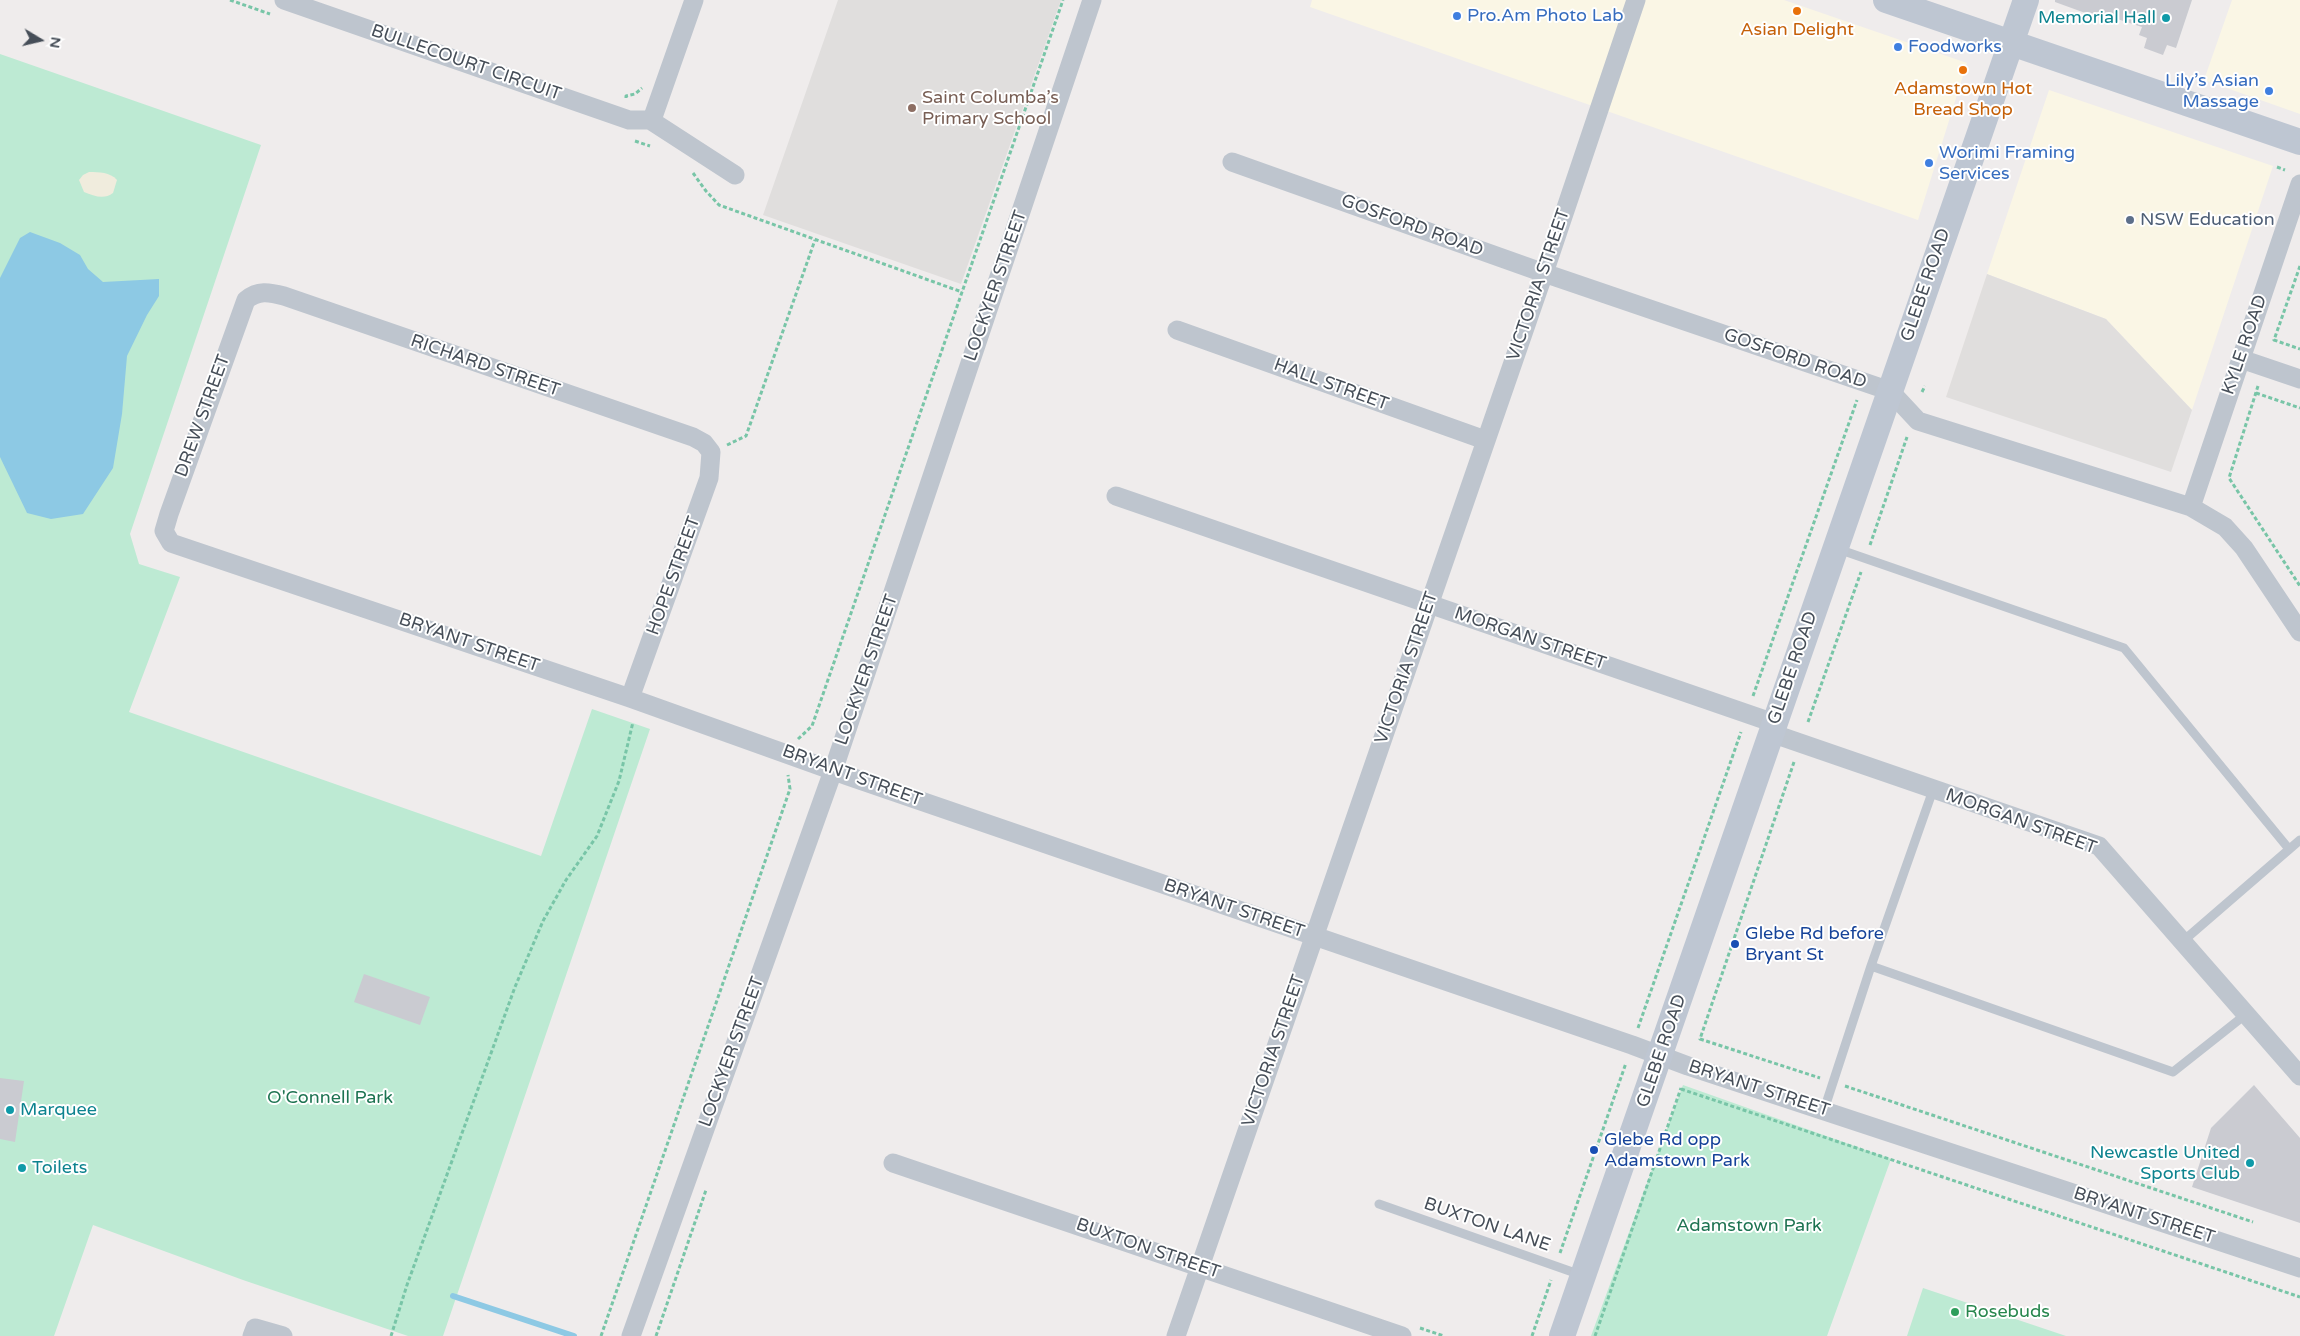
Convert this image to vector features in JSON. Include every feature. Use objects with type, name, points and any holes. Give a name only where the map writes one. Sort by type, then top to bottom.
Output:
[{"type":"main road","points":[[1886,0],[2300,142]]},
{"type":"main road","name":"GLEBE ROAD","points":[[1562,1336],[2026,0]]},
{"type":"street","name":"BULLECOURT CIRCUIT","points":[[284,0],[629,120],[650,120],[735,175]]},
{"type":"street","points":[[650,120],[654,114],[694,0]]},
{"type":"street","name":"LOCKYER STREET","points":[[631,1336],[833,770],[1092,0]]},
{"type":"street","name":"VICTORIA STREET","points":[[1176,1336],[1544,273],[1636,0]]},
{"type":"street","name":"GOSFORD ROAD","points":[[1232,162],[1544,273],[1890,391],[1918,421],[2191,507],[2225,527],[2244,548],[2300,632]]},
{"type":"street","name":"KYLE ROAD","points":[[2191,507],[2300,184]]},
{"type":"street","name":"RICHARD STREET","points":[[254,293],[268,292],[284,296],[693,437],[704,443],[711,452]]},
{"type":"street","name":"DREW STREET","points":[[171,543],[164,531],[169,514],[241,310],[246,300],[254,293]]},
{"type":"street","name":"HALL STREET","points":[[1177,330],[1485,440]]},
{"type":"street","points":[[2241,359],[2300,379]]},
{"type":"street","name":"HOPE STREET","points":[[630,698],[709,478],[711,452]]},
{"type":"street","name":"MORGAN STREET","points":[[1116,496],[1429,605],[1772,728],[1933,790],[2100,846],[2300,1076]]},
{"type":"street","name":"BRYANT STREET","points":[[171,543],[630,698],[1660,1056],[2300,1268]]},
{"type":"street","name":"BUXTON STREET","points":[[893,1163],[1200,1267],[1409,1331]]},
{"type":"street","points":[[254,1332],[283,1336]]},
{"type":"lane","points":[[1836,548],[2124,648],[2289,849]]},
{"type":"lane","points":[[1824,1110],[1871,966],[1933,790]]},
{"type":"lane","points":[[2182,942],[2300,840]]},
{"type":"lane","points":[[1871,966],[2173,1072],[2245,1015]]},
{"type":"lane","name":"BUXTON LANE","points":[[1379,1204],[1584,1276]]},
{"type":"path","points":[[797,740],[812,726],[1063,0]]},
{"type":"path","points":[[630,139],[654,147]]},
{"type":"path","points":[[2277,167],[2285,170]]},
{"type":"path","points":[[689,168],[719,205],[962,292]]},
{"type":"path","points":[[711,452],[746,436],[815,240]]},
{"type":"path","points":[[2271,348],[2300,266]]},
{"type":"path","points":[[2274,340],[2300,349]]},
{"type":"path","points":[[1922,392],[1924,386]]},
{"type":"path","points":[[2258,386],[2229,478],[2300,586]]},
{"type":"path","points":[[2256,393],[2300,408]]},
{"type":"path","points":[[1752,700],[1858,395]]},
{"type":"path","points":[[1808,722],[1909,432]]},
{"type":"path","points":[[391,1336],[407,1284],[515,987],[542,921],[566,880],[597,836],[619,781],[633,722]]},
{"type":"path","points":[[1636,1032],[1744,724]]},
{"type":"path","points":[[1794,762],[1700,1039],[2253,1222]]},
{"type":"path","points":[[601,1336],[790,789],[788,767]]},
{"type":"path","points":[[1532,1336],[1628,1057]]},
{"type":"path","points":[[1595,1336],[1683,1083]]},
{"type":"path","points":[[1681,1089],[2300,1297]]},
{"type":"path","points":[[1409,1331],[1444,1336]]},
{"type":"shaded area","name":"Saint Columba’s Primary School","points":[[838,0],[1061,0],[961,284],[763,215]]},
{"type":"shaded area","points":[[1312,0],[1784,0],[1967,63],[1918,220],[1310,7]]},
{"type":"shaded area","points":[[2232,0],[2300,0],[2300,114],[2204,80]]},
{"type":"shaded area","name":"NSW Education","points":[[2049,90],[2273,166],[2192,410],[2106,319],[1987,274]]},
{"type":"shaded area","points":[[1987,274],[2106,319],[2192,410],[2171,472],[1946,397]]},
{"type":"green space","name":"O'Connell Park","points":[[0,54],[261,145],[130,534],[139,564],[180,577],[129,712],[541,856],[592,709],[650,729],[443,1336],[408,1336],[243,1280],[93,1225],[54,1336],[0,1336]]},
{"type":"green space","name":"Adamstown Park","points":[[1683,1085],[1891,1159],[1827,1336],[1591,1336]]},
{"type":"green space","name":"Rosebuds","points":[[1923,1288],[2066,1336],[1907,1336]]},
{"type":"sand","points":[[89,172],[104,173],[114,177],[117,180],[113,193],[103,197],[84,192],[79,180]]},
{"type":"water","points":[[30,232],[60,243],[80,255],[88,269],[103,282],[159,279],[159,296],[147,315],[127,356],[122,414],[113,468],[83,514],[51,519],[27,513],[0,457],[0,278],[20,238]]},
{"type":"building","points":[[2055,0],[2192,0],[2176,48],[2167,45],[2163,55],[2144,48],[2147,38],[2139,35],[2142,27],[2111,17],[2110,22],[2055,2]]},
{"type":"building","points":[[364,974],[430,997],[420,1025],[354,1002]]},
{"type":"building","name":"Marquee","points":[[0,1078],[24,1081],[15,1142],[0,1139]]},
{"type":"building","name":"Newcastle United Sports Club","points":[[2254,1085],[2300,1138],[2300,1223],[2192,1187],[2211,1128]]},
{"type":"waterway","points":[[453,1296],[574,1336]]},
{"type":"place","name":"Asian Delight","points":[[1797,11]]},
{"type":"place","name":"Pro.Am Photo Lab","points":[[1457,16]]},
{"type":"place","name":"Memorial Hall","points":[[2166,18]]},
{"type":"place","name":"Foodworks","points":[[1898,47]]},
{"type":"place","name":"Adamstown Hot Bread Shop","points":[[1963,70]]},
{"type":"place","name":"Lily’s Asian Massage","points":[[2269,91]]},
{"type":"place","name":"Saint Columba’s Primary School","points":[[912,108]]},
{"type":"place","name":"Worimi Framing Services","points":[[1929,163]]},
{"type":"place","name":"NSW Education","points":[[2130,220]]},
{"type":"place","name":"Glebe Rd before Bryant St","points":[[1735,944]]},
{"type":"place","name":"Marquee","points":[[10,1110]]},
{"type":"place","name":"Glebe Rd opp Adamstown Park","points":[[1594,1150]]},
{"type":"place","name":"Newcastle United Sports Club","points":[[2250,1163]]},
{"type":"place","name":"Toilets","points":[[22,1168]]},
{"type":"place","name":"Rosebuds","points":[[1955,1312]]}]
